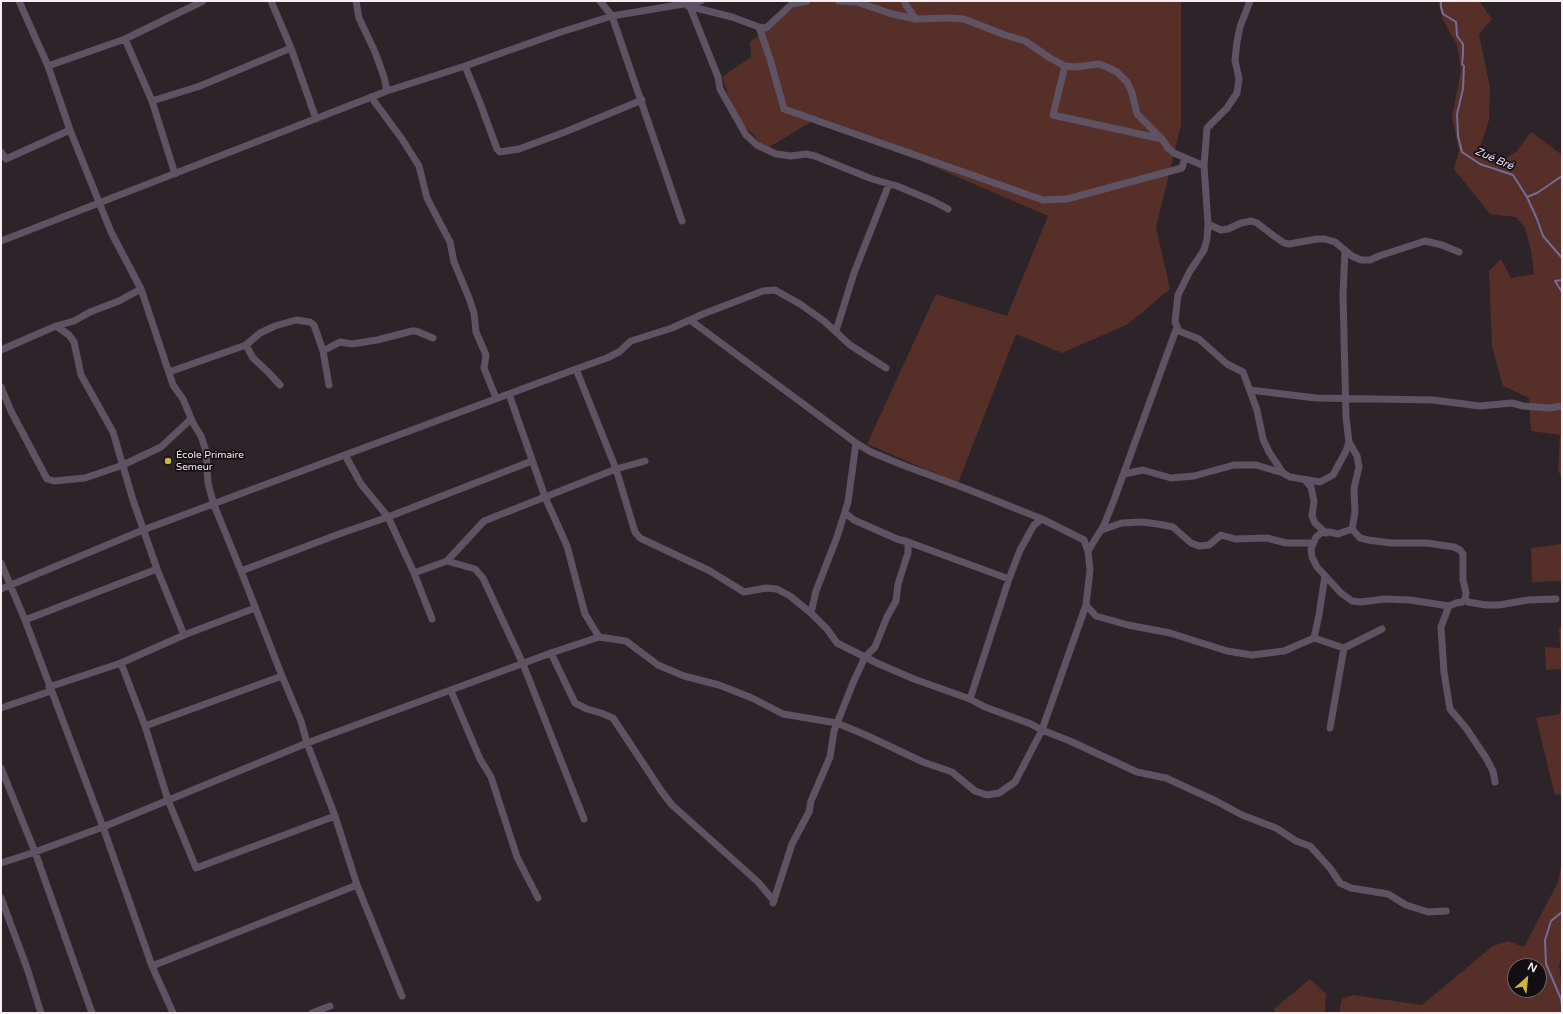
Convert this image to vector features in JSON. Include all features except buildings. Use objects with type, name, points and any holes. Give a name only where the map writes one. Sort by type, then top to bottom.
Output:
[{"type":"street","points":[[19,1],[48,66],[70,130],[111,232],[141,289],[173,385],[183,399],[191,419],[201,436],[206,450],[208,483],[214,505],[301,721],[307,743],[335,816],[357,885],[402,996]]},
{"type":"street","points":[[48,66],[125,39],[192,3],[203,1]]},
{"type":"street","points":[[271,1],[291,48],[316,119]]},
{"type":"street","points":[[356,1],[359,18],[375,52],[384,77],[387,91]]},
{"type":"street","points":[[600,1],[612,16],[642,100],[682,221]]},
{"type":"street","points":[[1,241],[387,91],[612,16],[701,1]]},
{"type":"street","points":[[685,4],[766,28],[792,4],[807,1]]},
{"type":"street","points":[[839,1],[857,2],[892,14],[916,19],[964,19],[1005,36],[1025,41],[1064,66],[1075,67],[1099,64],[1117,72],[1127,82],[1132,93],[1137,114],[1162,139],[1168,148],[1174,153],[1204,166]]},
{"type":"street","points":[[904,1],[916,19]]},
{"type":"street","points":[[1250,1],[1240,27],[1237,42],[1237,93],[1227,108],[1207,128],[1204,166],[1208,224],[1204,250],[1186,277],[1178,295],[1175,322],[1179,331],[1199,339],[1228,364],[1243,372],[1256,410],[1263,439],[1269,452],[1283,473]]},
{"type":"street","points":[[685,4],[718,77],[720,89],[746,135],[757,145],[776,154],[791,156],[806,154],[815,156],[933,201],[948,209]]},
{"type":"street","points":[[759,27],[784,109],[1044,200],[1067,199],[1182,168],[1186,158]]},
{"type":"street","points":[[125,39],[152,101],[175,174]]},
{"type":"street","points":[[152,101],[200,86],[291,48]]},
{"type":"street","points":[[465,66],[497,149],[500,152],[512,151],[526,147],[642,100]]},
{"type":"street","points":[[1064,66],[1053,115],[1162,139]]},
{"type":"street","points":[[371,97],[402,138],[419,166],[427,198],[450,242],[454,262],[474,313],[476,332],[486,355],[484,368],[496,398]]},
{"type":"street","points":[[1,152],[3,162],[70,130]]},
{"type":"street","points":[[836,331],[854,273],[889,184]]},
{"type":"street","points":[[1208,224],[1221,230],[1251,221],[1257,223],[1284,243],[1290,244],[1325,239],[1336,242],[1352,256],[1361,260],[1370,260],[1425,241],[1442,245],[1458,252]]},
{"type":"street","points":[[1124,474],[1143,470],[1171,478],[1194,476],[1234,465],[1256,465],[1283,473],[1290,477],[1320,482],[1333,474],[1346,451],[1349,442],[1345,398],[1343,295],[1345,250]]},
{"type":"street","points":[[1,350],[56,326],[74,321],[90,312],[119,301],[141,289]]},
{"type":"street","points":[[1,589],[143,530],[214,505],[496,398],[607,358],[619,352],[631,341],[672,328],[763,291],[775,290],[800,304],[824,321],[850,345],[886,368]]},
{"type":"street","points":[[169,372],[246,345],[260,333],[275,326],[292,321],[304,320],[314,325],[323,351],[329,385]]},
{"type":"street","points":[[1,863],[103,827],[307,743],[551,653],[600,637],[626,641],[658,665],[684,676],[719,685],[752,698],[783,714],[838,723],[923,762],[952,772],[975,791],[987,795],[999,793],[1015,782],[1042,730],[1086,605],[1090,570],[1088,551],[1084,540],[1042,519],[871,452],[856,443],[690,320]]},
{"type":"street","points":[[56,326],[70,335],[74,342],[81,375],[113,432],[143,530],[184,635]]},
{"type":"street","points":[[1088,551],[1101,530],[1124,474],[1177,327]]},
{"type":"street","points":[[323,351],[340,342],[352,344],[377,340],[412,331],[416,331],[433,338]]},
{"type":"street","points":[[246,345],[253,358],[280,385]]},
{"type":"street","points":[[576,369],[616,469],[635,532],[640,538],[710,571],[744,592],[766,588],[777,589],[790,596],[811,613],[827,629],[837,643],[865,657],[914,679],[970,699],[985,707],[1031,724],[1137,772],[1166,778],[1216,801],[1242,815],[1276,828],[1296,841],[1310,846],[1330,868],[1340,883],[1351,888],[1388,894],[1406,905],[1428,912],[1446,910]]},
{"type":"street","points":[[1,387],[11,410],[47,479],[54,482],[85,478],[123,465],[161,447],[191,419]]},
{"type":"street","points":[[1250,390],[1316,398],[1434,400],[1480,406],[1512,403],[1523,406],[1550,408],[1562,406]]},
{"type":"street","points":[[509,394],[545,497],[567,546],[585,614],[600,637]]},
{"type":"street","points":[[1349,442],[1357,456],[1359,467],[1354,488],[1355,512],[1352,529]]},
{"type":"street","points":[[811,613],[816,591],[837,537],[848,502],[856,443]]},
{"type":"street","points":[[345,455],[361,484],[388,517],[414,573],[432,619]]},
{"type":"street","points":[[241,571],[388,517],[532,461]]},
{"type":"street","points":[[414,573],[447,561],[484,521],[616,469],[645,461]]},
{"type":"street","points":[[1304,480],[1312,487],[1314,501],[1312,516],[1315,523],[1326,533]]},
{"type":"street","points":[[845,513],[854,520],[897,539],[1008,579]]},
{"type":"street","points":[[970,699],[1008,579],[1020,550],[1034,525],[1042,519]]},
{"type":"street","points":[[1101,530],[1122,523],[1142,522],[1158,524],[1173,527],[1191,543],[1199,546],[1208,545],[1221,535],[1235,539],[1267,538],[1286,543],[1312,542]]},
{"type":"street","points":[[1352,529],[1360,538],[1368,540],[1427,543],[1454,547],[1463,554],[1463,580],[1466,593],[1465,599],[1462,602],[1449,606],[1410,600],[1385,599],[1361,602],[1352,601],[1341,593],[1317,568],[1312,557],[1311,549],[1312,542],[1321,533],[1338,534],[1352,529]]},
{"type":"street","points":[[551,653],[575,703],[613,718],[672,805],[758,882],[774,902],[792,844],[809,812],[811,801],[830,757],[834,731],[853,683],[865,657],[875,647],[886,617],[896,601],[898,584],[908,553],[908,542]]},
{"type":"street","points":[[447,561],[475,570],[483,578],[523,664],[584,819]]},
{"type":"street","points":[[1,563],[9,586],[25,620],[103,827],[152,966],[173,1013]]},
{"type":"street","points":[[25,620],[157,569]]},
{"type":"street","points":[[1314,638],[1325,576]]},
{"type":"street","points":[[1465,599],[1468,602],[1486,605],[1499,605],[1528,600],[1556,599]]},
{"type":"street","points":[[1086,605],[1096,616],[1121,623],[1170,633],[1227,651],[1252,655],[1284,651],[1314,638],[1344,648],[1382,630]]},
{"type":"street","points":[[1449,606],[1441,627],[1444,672],[1450,709],[1466,728],[1486,758],[1493,771],[1495,782]]},
{"type":"street","points":[[1,708],[121,663],[184,635],[255,608]]},
{"type":"street","points":[[1330,728],[1344,648]]},
{"type":"street","points":[[121,663],[145,726],[168,800],[196,868],[335,816]]},
{"type":"street","points":[[145,726],[282,676]]},
{"type":"street","points":[[451,691],[480,759],[491,777],[517,857],[538,898]]},
{"type":"street","points":[[1,768],[35,852],[92,1013]]},
{"type":"street","points":[[152,966],[357,885]]},
{"type":"street","points":[[1,898],[27,968],[41,1013]]},
{"type":"street","points":[[312,1013],[330,1006]]},
{"type":"shaded area","points":[[794,1],[1181,1],[1181,125],[1156,227],[1170,289],[1128,324],[1062,353],[1016,334],[958,483],[867,444],[936,294],[1007,316],[1048,216],[819,117],[766,149],[735,115],[722,77],[751,57],[750,42],[794,8]]},
{"type":"shaded area","points":[[1438,1],[1479,1],[1492,19],[1479,34],[1490,88],[1489,120],[1480,147],[1498,163],[1516,152],[1531,132],[1562,155],[1562,477],[1558,471],[1560,435],[1531,431],[1529,398],[1503,386],[1492,346],[1489,271],[1501,259],[1511,278],[1534,274],[1531,250],[1525,228],[1516,217],[1490,214],[1454,169],[1459,151],[1452,117],[1461,70],[1457,45],[1443,20]]},
{"type":"shaded area","points":[[1562,544],[1562,581],[1532,582],[1531,548]]},
{"type":"shaded area","points":[[1559,627],[1562,627],[1562,673],[1561,669],[1546,670],[1545,647],[1560,648]]},
{"type":"shaded area","points":[[1562,699],[1562,794],[1555,795],[1536,718],[1560,714]]},
{"type":"shaded area","points":[[1562,864],[1562,955],[1559,965],[1562,987],[1562,1013],[1339,1013],[1342,999],[1353,995],[1422,1005],[1493,946],[1508,941],[1524,947],[1557,884]]},
{"type":"shaded area","points":[[1310,979],[1326,994],[1325,1013],[1274,1013],[1275,1008]]},
{"type":"waterway","name":"Zué Bré","points":[[1441,1],[1443,14],[1456,22],[1457,36],[1463,44],[1463,89],[1457,114],[1458,136],[1462,152],[1480,164],[1513,175],[1527,197],[1543,236],[1562,258]]},
{"type":"waterway","points":[[1527,197],[1537,193],[1562,176]]},
{"type":"waterway","name":"Zué Bré","points":[[1562,280],[1555,281],[1562,292]]},
{"type":"waterway","name":"Zué Bré","points":[[1562,912],[1551,921],[1545,940],[1546,964],[1561,999],[1562,1005]]},
{"type":"place","name":"École Primaire Semeur","points":[[168,461]]}]
